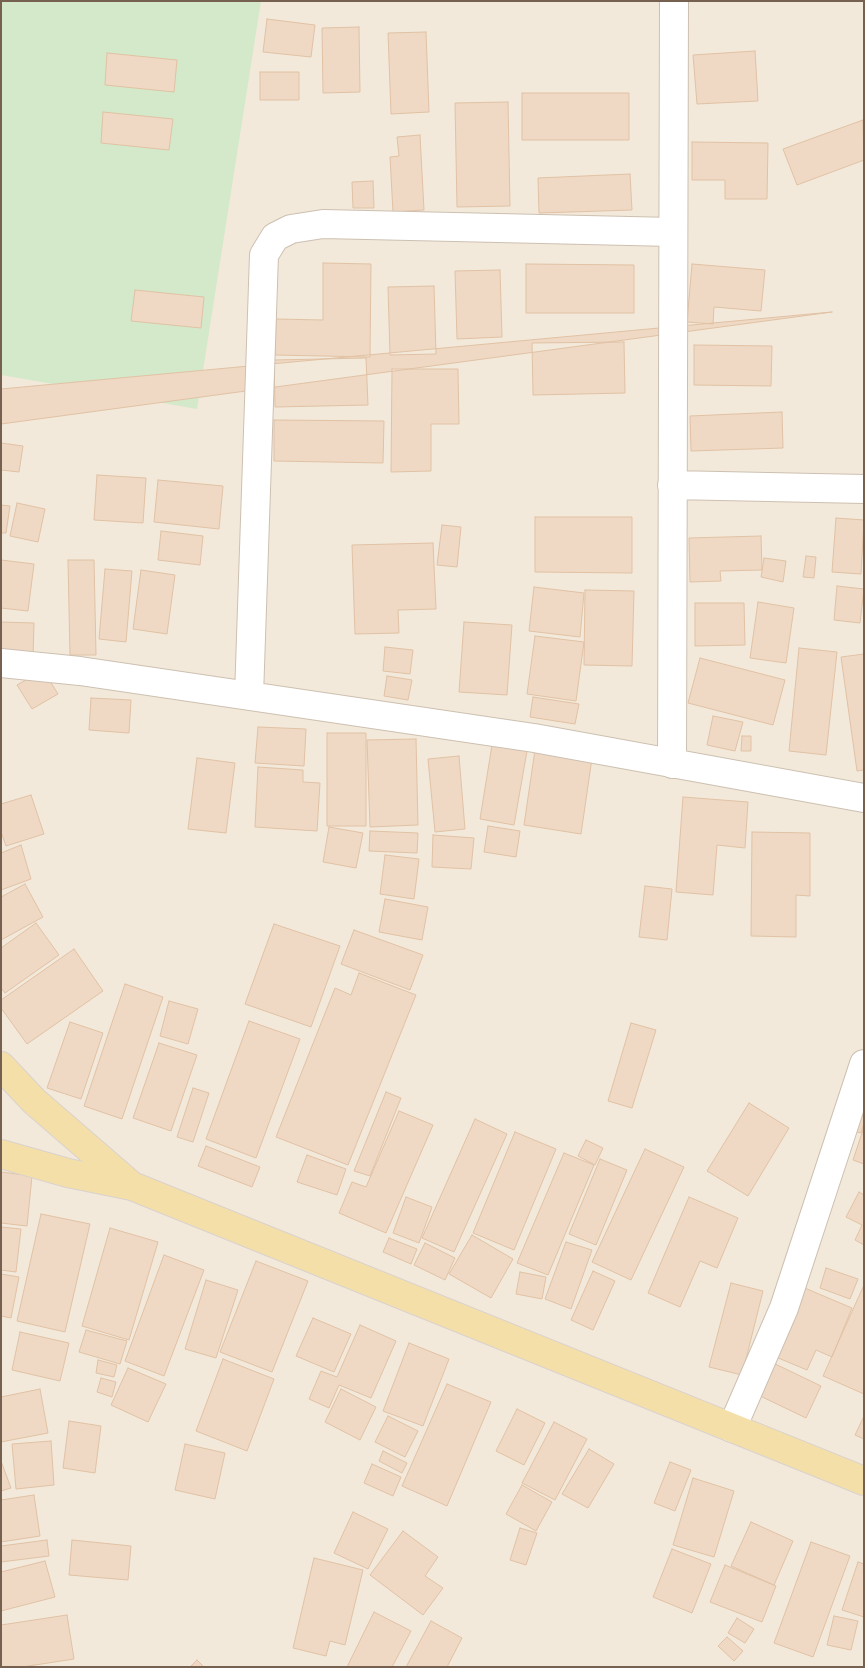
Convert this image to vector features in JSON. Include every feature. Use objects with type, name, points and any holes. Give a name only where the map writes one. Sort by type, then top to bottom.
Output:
[{"type":"main road","points":[[1,1066],[34,1101],[132,1186]]},
{"type":"main road","points":[[1,1154],[68,1173],[132,1186],[864,1481]]},
{"type":"street","points":[[672,764],[674,1]]},
{"type":"street","points":[[248,696],[264,255],[276,237],[292,229],[323,224],[673,232]]},
{"type":"street","points":[[672,485],[864,488]]},
{"type":"street","points":[[1,663],[80,671],[534,738],[864,798]]},
{"type":"street","points":[[732,1428],[784,1308],[864,1064]]},
{"type":"shaded area","points":[[1,1],[864,1],[864,1667],[1,1667]]},
{"type":"green space","points":[[1,1],[261,1],[197,409],[1,375]]},
{"type":"building","points":[[267,19],[315,25],[311,57],[263,52]]},
{"type":"building","points":[[359,27],[360,92],[323,93],[322,28]]},
{"type":"building","points":[[426,32],[429,112],[391,114],[388,33]]},
{"type":"building","points":[[755,51],[758,101],[697,104],[693,55]]},
{"type":"building","points":[[107,53],[177,60],[174,92],[105,85]]},
{"type":"building","points":[[260,72],[299,72],[299,100],[260,100]]},
{"type":"building","points":[[522,93],[629,93],[629,140],[522,140]]},
{"type":"building","points":[[508,102],[510,206],[457,207],[455,103]]},
{"type":"building","points":[[103,112],[173,119],[169,150],[101,143]]},
{"type":"building","points":[[863,120],[864,160],[797,185],[783,149]]},
{"type":"building","points":[[420,135],[424,210],[393,212],[390,157],[399,156],[397,137]]},
{"type":"building","points":[[692,142],[768,143],[767,199],[725,199],[725,180],[692,180]]},
{"type":"building","points":[[630,174],[632,210],[539,213],[538,178]]},
{"type":"building","points":[[373,181],[374,208],[353,208],[352,182]]},
{"type":"building","points":[[323,263],[371,264],[370,357],[275,355],[276,319],[323,320]]},
{"type":"building","points":[[526,264],[634,265],[634,313],[526,313]]},
{"type":"building","points":[[692,264],[765,270],[761,311],[714,307],[713,324],[687,322]]},
{"type":"building","points":[[500,270],[502,337],[457,339],[455,271]]},
{"type":"building","points":[[434,286],[436,354],[390,355],[388,287]]},
{"type":"building","points":[[135,290],[204,297],[201,328],[131,321]]},
{"type":"building","points":[[832,312],[1,424],[1,389]]},
{"type":"building","points":[[624,342],[625,393],[533,395],[532,343]]},
{"type":"building","points":[[694,345],[772,346],[771,386],[694,385]]},
{"type":"building","points":[[366,358],[368,405],[275,407],[274,360]]},
{"type":"building","points":[[392,369],[458,369],[459,424],[431,424],[431,471],[391,472]]},
{"type":"building","points":[[782,412],[783,448],[691,451],[690,416]]},
{"type":"building","points":[[274,420],[384,421],[383,463],[274,461]]},
{"type":"building","points":[[1,443],[23,446],[19,472],[1,470]]},
{"type":"building","points":[[97,475],[146,478],[143,523],[94,520]]},
{"type":"building","points":[[158,480],[223,486],[219,529],[154,522]]},
{"type":"building","points":[[17,503],[45,509],[38,542],[10,536]]},
{"type":"building","points":[[1,505],[10,506],[6,533],[1,533]]},
{"type":"building","points":[[535,517],[632,517],[632,573],[535,572]]},
{"type":"building","points":[[836,518],[864,520],[861,574],[832,572]]},
{"type":"building","points":[[442,525],[461,527],[457,567],[437,565]]},
{"type":"building","points":[[161,531],[203,536],[200,565],[158,560]]},
{"type":"building","points":[[761,536],[762,570],[720,571],[721,581],[690,582],[689,538]]},
{"type":"building","points":[[433,543],[436,609],[398,610],[399,633],[355,634],[352,545]]},
{"type":"building","points":[[806,556],[816,557],[814,578],[803,577]]},
{"type":"building","points":[[764,558],[786,561],[783,582],[761,577]]},
{"type":"building","points":[[1,560],[34,564],[28,611],[1,608]]},
{"type":"building","points":[[68,560],[94,560],[96,655],[70,655]]},
{"type":"building","points":[[105,569],[132,571],[126,642],[99,639]]},
{"type":"building","points":[[141,570],[175,575],[167,634],[133,629]]},
{"type":"building","points":[[837,586],[864,589],[860,623],[834,620]]},
{"type":"building","points":[[534,587],[584,593],[580,637],[529,631]]},
{"type":"building","points":[[585,590],[634,591],[632,666],[584,665]]},
{"type":"building","points":[[758,602],[794,608],[786,663],[750,658]]},
{"type":"building","points":[[695,603],[744,603],[745,645],[695,646]]},
{"type":"building","points":[[1,622],[34,623],[33,657],[1,656]]},
{"type":"building","points":[[464,622],[512,625],[507,695],[459,692]]},
{"type":"building","points":[[535,636],[584,642],[576,701],[527,694]]},
{"type":"building","points":[[385,647],[413,650],[410,674],[383,671]]},
{"type":"building","points":[[799,648],[837,652],[826,755],[789,751]]},
{"type":"building","points":[[864,654],[864,770],[857,771],[841,657]]},
{"type":"building","points":[[700,658],[785,680],[773,725],[688,703]]},
{"type":"building","points":[[43,670],[58,694],[32,709],[17,685]]},
{"type":"building","points":[[387,676],[412,680],[408,700],[384,696]]},
{"type":"building","points":[[533,697],[579,704],[575,724],[530,717]]},
{"type":"building","points":[[91,698],[131,700],[129,733],[89,730]]},
{"type":"building","points":[[713,716],[743,722],[735,751],[707,745]]},
{"type":"building","points":[[258,727],[306,729],[304,766],[255,763]]},
{"type":"building","points":[[327,733],[366,733],[366,826],[327,826]]},
{"type":"building","points":[[742,736],[751,736],[751,751],[741,751]]},
{"type":"building","points":[[416,739],[418,825],[370,827],[367,740]]},
{"type":"building","points":[[492,745],[527,751],[514,825],[480,819]]},
{"type":"building","points":[[535,750],[592,758],[581,834],[524,825]]},
{"type":"building","points":[[459,756],[465,829],[435,832],[428,759]]},
{"type":"building","points":[[197,758],[235,763],[226,833],[188,829]]},
{"type":"building","points":[[258,767],[303,770],[303,782],[320,783],[317,831],[255,827]]},
{"type":"building","points":[[31,795],[44,834],[6,846],[1,832],[1,804]]},
{"type":"building","points":[[683,797],[748,802],[745,848],[717,845],[713,895],[676,892]]},
{"type":"building","points":[[488,826],[520,831],[516,857],[484,852]]},
{"type":"building","points":[[329,827],[363,833],[356,868],[323,862]]},
{"type":"building","points":[[370,831],[418,833],[417,853],[369,851]]},
{"type":"building","points":[[752,832],[810,833],[810,896],[796,895],[796,937],[751,936]]},
{"type":"building","points":[[433,835],[474,838],[471,869],[432,867]]},
{"type":"building","points":[[21,845],[31,879],[1,890],[1,853]]},
{"type":"building","points":[[385,855],[419,859],[414,899],[380,894]]},
{"type":"building","points":[[25,884],[43,917],[1,940],[1,897]]},
{"type":"building","points":[[645,886],[672,889],[667,940],[639,937]]},
{"type":"building","points":[[385,899],[428,907],[422,940],[379,932]]},
{"type":"building","points":[[36,923],[59,955],[5,993],[1,988],[1,948]]},
{"type":"building","points":[[274,924],[340,946],[311,1027],[245,1004]]},
{"type":"building","points":[[354,930],[423,955],[410,990],[341,964]]},
{"type":"building","points":[[74,949],[103,991],[27,1044],[1,1008],[1,1000]]},
{"type":"building","points":[[359,973],[416,995],[348,1165],[276,1137],[335,988],[351,995]]},
{"type":"building","points":[[125,984],[163,997],[122,1119],[84,1106]]},
{"type":"building","points":[[169,1001],[198,1009],[188,1044],[160,1036]]},
{"type":"building","points":[[249,1021],[300,1039],[256,1158],[206,1139]]},
{"type":"building","points":[[70,1022],[103,1033],[81,1099],[47,1088]]},
{"type":"building","points":[[631,1023],[656,1030],[632,1108],[608,1101]]},
{"type":"building","points":[[159,1043],[197,1055],[171,1131],[133,1118]]},
{"type":"building","points":[[193,1088],[209,1093],[193,1142],[177,1137]]},
{"type":"building","points":[[386,1092],[401,1098],[370,1176],[354,1171]]},
{"type":"building","points":[[864,1097],[864,1123],[861,1133],[848,1130]]},
{"type":"building","points":[[749,1103],[789,1128],[748,1196],[707,1171]]},
{"type":"building","points":[[399,1111],[433,1125],[386,1233],[339,1213],[352,1182],[366,1187]]},
{"type":"building","points":[[475,1119],[507,1134],[454,1252],[422,1238]]},
{"type":"building","points":[[864,1127],[864,1164],[853,1160]]},
{"type":"building","points":[[515,1132],[556,1149],[514,1250],[473,1233]]},
{"type":"building","points":[[586,1140],[603,1148],[595,1165],[578,1156]]},
{"type":"building","points":[[206,1146],[260,1167],[252,1187],[198,1166]]},
{"type":"building","points":[[645,1149],[684,1167],[631,1280],[592,1262]]},
{"type":"building","points":[[564,1153],[594,1165],[548,1275],[517,1263]]},
{"type":"building","points":[[307,1155],[346,1169],[337,1195],[297,1182]]},
{"type":"building","points":[[600,1159],[627,1170],[596,1245],[569,1234]]},
{"type":"building","points":[[1,1172],[32,1176],[27,1226],[1,1223]]},
{"type":"building","points":[[859,1192],[864,1195],[864,1245],[855,1240],[862,1225],[846,1217]]},
{"type":"building","points":[[406,1197],[432,1207],[419,1243],[393,1233]]},
{"type":"building","points":[[689,1197],[738,1218],[717,1268],[700,1261],[680,1307],[648,1293]]},
{"type":"building","points":[[41,1214],[90,1224],[65,1332],[17,1321]]},
{"type":"building","points":[[1,1227],[21,1229],[16,1272],[1,1270]]},
{"type":"building","points":[[110,1228],[158,1242],[129,1340],[82,1326]]},
{"type":"building","points":[[472,1235],[513,1259],[491,1298],[449,1274]]},
{"type":"building","points":[[389,1238],[417,1249],[411,1264],[383,1252]]},
{"type":"building","points":[[566,1242],[592,1250],[571,1309],[545,1299]]},
{"type":"building","points":[[425,1243],[455,1258],[445,1280],[414,1265]]},
{"type":"building","points":[[164,1255],[204,1270],[164,1376],[125,1361]]},
{"type":"building","points":[[256,1261],[308,1281],[272,1372],[220,1352]]},
{"type":"building","points":[[826,1268],[858,1279],[850,1299],[820,1288]]},
{"type":"building","points":[[593,1271],[615,1281],[593,1330],[571,1320]]},
{"type":"building","points":[[520,1272],[546,1277],[542,1299],[516,1294]]},
{"type":"building","points":[[1,1274],[19,1277],[11,1318],[1,1316]]},
{"type":"building","points":[[206,1280],[238,1290],[216,1358],[185,1349]]},
{"type":"building","points":[[731,1283],[763,1291],[742,1375],[709,1367]]},
{"type":"building","points":[[864,1285],[864,1394],[823,1376]]},
{"type":"building","points":[[800,1286],[852,1308],[832,1357],[816,1350],[807,1370],[771,1355]]},
{"type":"building","points":[[313,1318],[351,1334],[334,1372],[296,1356]]},
{"type":"building","points":[[360,1325],[396,1341],[371,1398],[339,1385],[329,1408],[309,1399],[321,1371],[337,1377]]},
{"type":"building","points":[[86,1330],[127,1341],[120,1364],[79,1352]]},
{"type":"building","points":[[20,1332],[69,1343],[60,1381],[12,1370]]},
{"type":"building","points":[[409,1343],[449,1359],[423,1426],[383,1411]]},
{"type":"building","points":[[223,1359],[274,1379],[247,1451],[196,1431]]},
{"type":"building","points":[[98,1360],[117,1365],[114,1377],[96,1373]]},
{"type":"building","points":[[769,1361],[821,1386],[806,1418],[754,1393]]},
{"type":"building","points":[[128,1368],[166,1384],[148,1422],[111,1405]]},
{"type":"building","points":[[101,1378],[116,1382],[112,1397],[97,1392]]},
{"type":"building","points":[[447,1384],[491,1402],[447,1506],[402,1486]]},
{"type":"building","points":[[40,1389],[48,1433],[1,1442],[1,1397]]},
{"type":"building","points":[[341,1389],[376,1407],[360,1440],[325,1422]]},
{"type":"building","points":[[517,1409],[545,1423],[524,1465],[496,1451]]},
{"type":"building","points":[[388,1416],[418,1431],[405,1457],[375,1442]]},
{"type":"building","points":[[864,1416],[864,1439],[855,1435]]},
{"type":"building","points":[[69,1421],[101,1426],[95,1473],[63,1468]]},
{"type":"building","points":[[554,1422],[587,1439],[555,1500],[522,1483]]},
{"type":"building","points":[[51,1441],[54,1485],[16,1489],[12,1444]]},
{"type":"building","points":[[185,1444],[225,1453],[215,1499],[175,1490]]},
{"type":"building","points":[[589,1449],[614,1464],[588,1508],[562,1494]]},
{"type":"building","points":[[383,1451],[407,1463],[402,1473],[379,1461]]},
{"type":"building","points":[[1,1461],[11,1488],[1,1491]]},
{"type":"building","points":[[670,1462],[691,1470],[675,1511],[654,1503]]},
{"type":"building","points":[[372,1464],[401,1477],[393,1496],[364,1483]]},
{"type":"building","points":[[693,1478],[734,1491],[714,1557],[673,1545]]},
{"type":"building","points":[[522,1485],[552,1502],[536,1531],[506,1514]]},
{"type":"building","points":[[34,1495],[40,1536],[1,1542],[1,1500]]},
{"type":"building","points":[[353,1512],[388,1529],[368,1569],[334,1553]]},
{"type":"building","points":[[751,1522],[793,1541],[774,1585],[731,1566]]},
{"type":"building","points":[[520,1528],[537,1533],[526,1565],[510,1560]]},
{"type":"building","points":[[403,1531],[438,1557],[425,1576],[443,1588],[423,1615],[370,1575]]},
{"type":"building","points":[[47,1540],[49,1556],[1,1562],[1,1546]]},
{"type":"building","points":[[72,1540],[131,1546],[128,1580],[69,1575]]},
{"type":"building","points":[[811,1542],[850,1556],[813,1657],[774,1643]]},
{"type":"building","points":[[672,1549],[711,1564],[692,1613],[653,1597]]},
{"type":"building","points":[[314,1558],[363,1570],[345,1645],[330,1641],[326,1656],[293,1648]]},
{"type":"building","points":[[45,1561],[55,1597],[1,1611],[1,1572]]},
{"type":"building","points":[[858,1562],[864,1564],[864,1617],[842,1610]]},
{"type":"building","points":[[725,1565],[776,1586],[762,1622],[710,1602]]},
{"type":"building","points":[[374,1612],[411,1631],[392,1667],[347,1667]]},
{"type":"building","points":[[67,1615],[74,1659],[22,1667],[1,1667],[1,1625]]},
{"type":"building","points":[[834,1616],[858,1621],[851,1650],[827,1645]]},
{"type":"building","points":[[737,1618],[754,1629],[745,1643],[728,1633]]},
{"type":"building","points":[[431,1621],[462,1638],[447,1667],[406,1667]]},
{"type":"building","points":[[727,1637],[743,1651],[734,1661],[718,1646]]},
{"type":"building","points":[[197,1660],[204,1667],[190,1667]]}]
